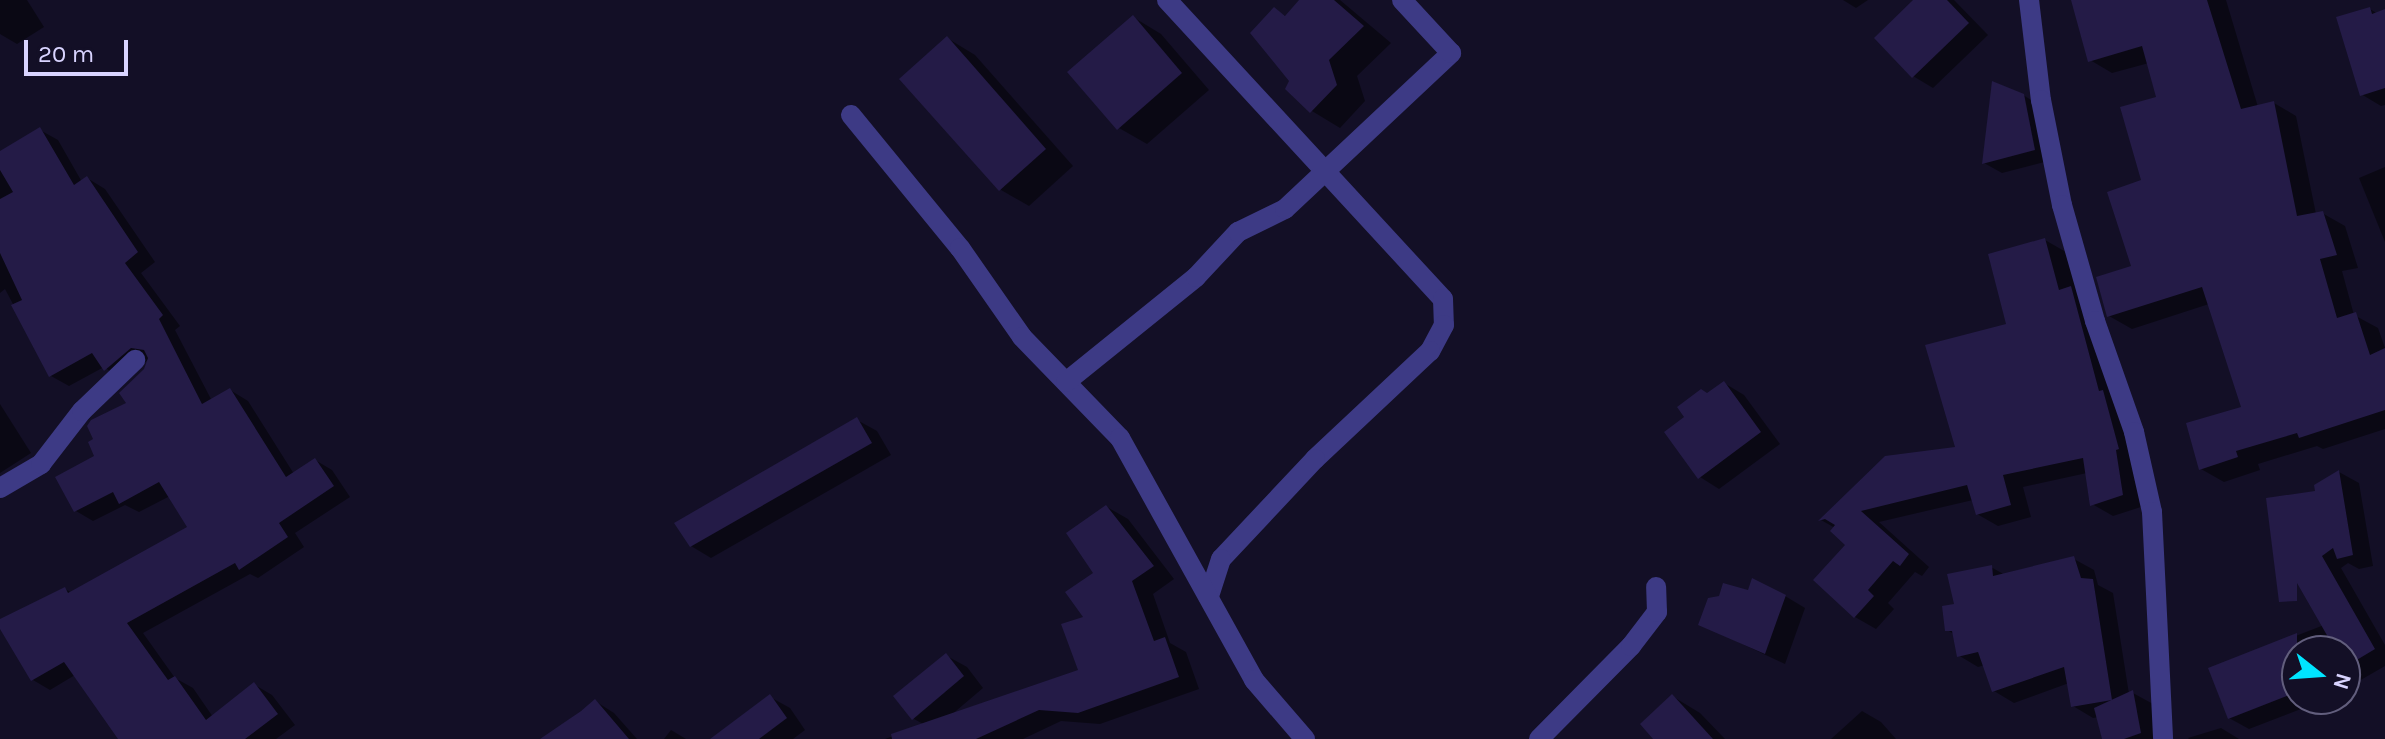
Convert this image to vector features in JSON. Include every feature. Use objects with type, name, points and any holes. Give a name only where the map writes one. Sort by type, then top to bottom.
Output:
[{"type":"street","points":[[1167,0],[1443,299],[1444,325],[1430,351],[1315,459],[1221,559],[1209,597]]},
{"type":"street","points":[[1066,382],[1196,277],[1238,232],[1285,209],[1451,53],[1402,0]]},
{"type":"street","points":[[2029,0],[2041,100],[2062,205],[2095,321],[2134,432],[2152,512],[2163,739]]},
{"type":"street","points":[[851,115],[960,248],[1022,337],[1120,438],[1254,680],[1305,739]]},
{"type":"street","points":[[0,488],[41,464],[82,411],[135,360]]},
{"type":"street","points":[[1539,739],[1631,646],[1657,612],[1656,587]]},
{"type":"building","points":[[1299,0],[1334,0],[1364,26],[1329,60],[1337,85],[1310,113],[1285,89],[1289,81],[1250,33],[1274,7],[1285,16]]},
{"type":"building","points":[[1913,0],[1947,0],[1969,23],[1912,78],[1874,38]]},
{"type":"building","points":[[2071,0],[2207,0],[2241,109],[2274,101],[2297,216],[2323,211],[2337,255],[2320,259],[2337,318],[2356,312],[2370,355],[2385,348],[2385,410],[2299,438],[2297,433],[2236,451],[2238,457],[2199,470],[2186,423],[2241,407],[2202,287],[2107,317],[2096,277],[2131,266],[2107,192],[2141,180],[2120,107],[2156,97],[2142,46],[2088,62]]},
{"type":"building","points":[[2370,7],[2372,14],[2385,9],[2385,88],[2360,96],[2336,17]]},
{"type":"building","points":[[1133,15],[1182,73],[1117,130],[1067,72]]},
{"type":"building","points":[[947,36],[1046,149],[999,191],[899,79]]},
{"type":"building","points":[[1992,81],[2024,94],[2035,150],[1982,164]]},
{"type":"building","points":[[40,127],[74,185],[87,176],[138,252],[125,263],[163,315],[159,319],[202,404],[230,388],[286,477],[315,458],[334,486],[279,523],[288,537],[239,570],[235,563],[127,623],[168,680],[175,676],[206,720],[254,682],[278,714],[245,739],[118,739],[64,662],[31,681],[0,629],[0,619],[65,587],[68,593],[187,527],[159,482],[119,504],[113,492],[74,512],[55,477],[94,456],[88,442],[93,439],[87,426],[91,420],[126,403],[119,393],[144,369],[148,358],[144,350],[131,348],[104,371],[92,353],[49,377],[11,305],[22,300],[0,253],[0,199],[13,192],[0,170],[0,151]]},
{"type":"building","points":[[2045,238],[2059,290],[2071,286],[2099,391],[2103,390],[2119,449],[2116,450],[2123,495],[2090,506],[2083,458],[2003,475],[2011,505],[1976,515],[1967,485],[1861,511],[1909,554],[1900,566],[1893,561],[1868,590],[1874,596],[1854,618],[1813,580],[1845,545],[1830,531],[1835,525],[1825,519],[1818,521],[1885,456],[1955,447],[1925,345],[2006,324],[1988,254]]},
{"type":"building","points":[[1724,381],[1761,432],[1698,479],[1664,432],[1684,417],[1677,407],[1701,389],[1707,393]]},
{"type":"building","points":[[857,417],[872,443],[690,547],[674,523]]},
{"type":"building","points":[[2339,470],[2353,555],[2337,559],[2333,548],[2322,556],[2375,649],[2361,657],[2361,635],[2327,635],[2297,583],[2297,601],[2279,602],[2266,498],[2315,491],[2314,485]]},
{"type":"building","points":[[1106,505],[1154,566],[1132,581],[1154,641],[1165,637],[1179,677],[1078,713],[1039,710],[976,739],[892,739],[891,734],[1078,670],[1061,624],[1083,617],[1065,592],[1093,573],[1066,533]]},
{"type":"building","points":[[2074,556],[2081,578],[2093,579],[2112,700],[2071,707],[2064,667],[1992,692],[1978,652],[1957,657],[1952,631],[1945,631],[1942,606],[1954,604],[1947,574],[1992,565],[1993,576]]},
{"type":"building","points":[[1752,578],[1786,595],[1765,654],[1698,625],[1708,598],[1719,596],[1723,583],[1748,590]]},
{"type":"building","points":[[2281,639],[2281,698],[2228,719],[2208,668]]},
{"type":"building","points":[[946,653],[964,676],[912,720],[893,696]]},
{"type":"building","points":[[2133,690],[2141,733],[2124,739],[2102,739],[2094,708]]},
{"type":"building","points":[[770,694],[787,718],[759,739],[710,739]]},
{"type":"building","points":[[1672,694],[1713,739],[1653,739],[1640,724]]},
{"type":"building","points":[[595,699],[629,739],[540,739],[581,711]]}]
